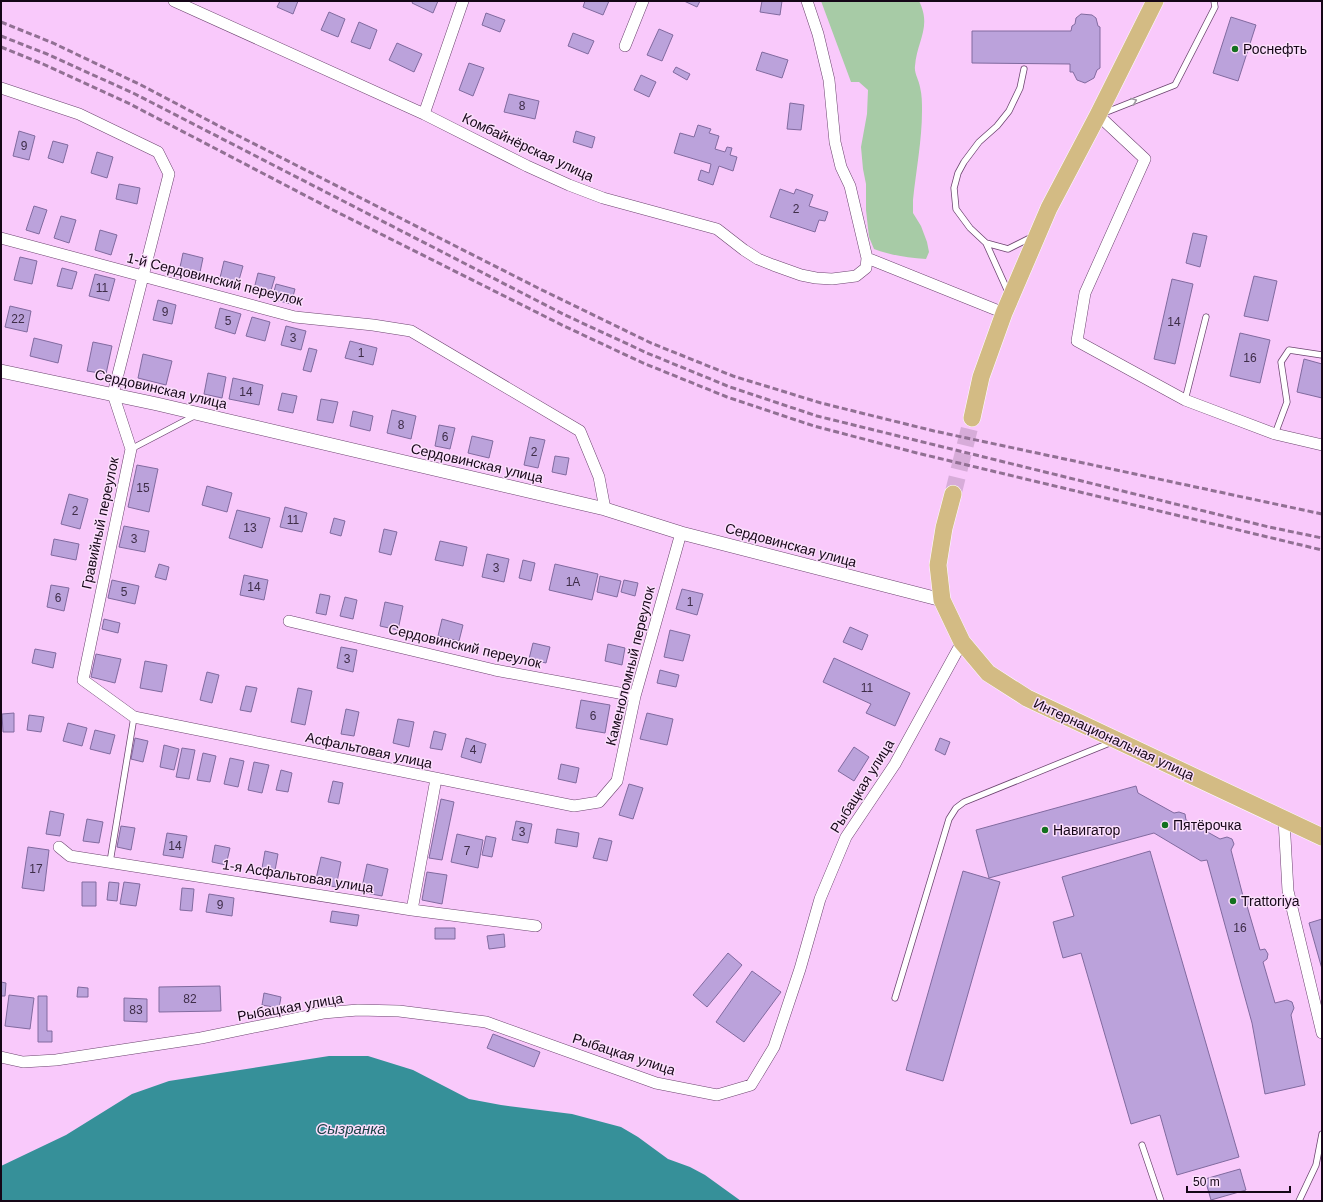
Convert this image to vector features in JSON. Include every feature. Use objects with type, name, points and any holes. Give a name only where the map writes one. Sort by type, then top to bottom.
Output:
[{"type":"main road","points":[[972,418],[982,377],[1007,305],[1038,233],[1049,208],[1098,116],[1155,1]]},
{"type":"main road","name":"Интернациональная улица","points":[[953,494],[944,528],[938,565],[942,600],[962,642],[988,673],[1027,698],[1322,836]]},
{"type":"street","name":"Комбайнёрская улица","points":[[174,1],[424,114],[528,166],[603,198],[717,229],[758,259],[773,265],[801,275],[832,279],[856,276],[866,268],[867,258]]},
{"type":"street","points":[[424,114],[463,1]]},
{"type":"street","points":[[626,46],[643,1]]},
{"type":"street","points":[[807,1],[818,34],[829,80],[834,142],[841,167],[850,186],[867,258],[1007,305]]},
{"type":"street","points":[[1,88],[79,114],[158,152],[169,174],[113,394]]},
{"type":"street","points":[[1098,116],[1145,159],[1085,293],[1077,341],[1185,400],[1275,434],[1322,445]]},
{"type":"street","name":"1-й Сердовинский переулок","points":[[1,238],[295,317],[373,324],[411,331],[580,431],[599,477],[604,509]]},
{"type":"street","name":"Сердовинская улица","points":[[1,371],[113,394],[604,509],[681,533],[942,600]]},
{"type":"street","name":"Гравийный переулок","points":[[113,394],[131,449],[83,680],[134,717]]},
{"type":"street","name":"Каменоломный переулок","points":[[600,802],[617,781],[635,696],[681,533]]},
{"type":"street","name":"Сердовинский переулок","points":[[289,621],[495,670],[635,696]]},
{"type":"street","name":"Рыбацкая улица","points":[[1,1057],[23,1062],[56,1060],[201,1038],[323,1013],[358,1010],[399,1011],[486,1022],[656,1083],[717,1095],[751,1085],[774,1047],[800,968],[820,899],[846,837],[895,764],[962,642]]},
{"type":"street","name":"Асфальтовая улица","points":[[134,717],[574,806],[600,802]]},
{"type":"street","points":[[412,910],[436,778]]},
{"type":"street","points":[[1284,819],[1288,891],[1322,1034]]},
{"type":"street","name":"1-я Асфальтовая улица","points":[[59,847],[70,856],[412,910],[536,926]]},
{"type":"lane","points":[[1098,116],[1175,85],[1215,7],[1214,1]]},
{"type":"lane","points":[[1024,69],[1020,88],[1009,111],[997,126],[979,142],[964,162],[958,172],[954,188],[956,209],[970,228],[986,243],[1008,249],[1038,233]]},
{"type":"lane","points":[[986,243],[1007,305]]},
{"type":"lane","points":[[1185,400],[1206,317]]},
{"type":"lane","points":[[1275,434],[1287,402],[1281,362],[1289,350],[1322,355]]},
{"type":"lane","points":[[131,449],[199,414]]},
{"type":"lane","points":[[110,862],[134,717]]},
{"type":"lane","points":[[895,998],[949,819],[956,808],[964,802],[1116,740]]},
{"type":"lane","points":[[1299,1201],[1316,1165],[1322,1134]]},
{"type":"lane","points":[[1142,1145],[1161,1201]]},
{"type":"shaded area","points":[[821,1],[919,1],[923,10],[923,34],[916,57],[915,69],[921,93],[922,122],[913,200],[913,213],[921,226],[927,242],[929,252],[926,259],[899,256],[874,249],[869,237],[866,210],[866,184],[861,147],[867,114],[868,90],[859,82],[851,82]]},
{"type":"water","name":"Сызранка","points":[[329,1056],[368,1056],[413,1070],[469,1099],[501,1105],[572,1114],[621,1127],[638,1137],[668,1159],[690,1167],[705,1175],[741,1201],[1,1201],[1,1166],[66,1135],[132,1094],[169,1081]]},
{"type":"building","points":[[280,1],[298,1],[293,14],[277,7]]},
{"type":"building","points":[[413,1],[438,1],[433,13],[412,3]]},
{"type":"building","points":[[585,1],[609,1],[603,15],[583,7]]},
{"type":"building","points":[[684,1],[700,1],[697,7]]},
{"type":"building","points":[[762,1],[782,1],[780,15],[760,12]]},
{"type":"building","points":[[329,12],[345,19],[338,37],[321,30]]},
{"type":"building","points":[[486,13],[505,20],[500,32],[482,25]]},
{"type":"building","points":[[1081,14],[1092,15],[1096,18],[1098,26],[1100,27],[1100,68],[1097,70],[1094,78],[1085,83],[1077,80],[1073,72],[1070,72],[1070,64],[972,63],[972,31],[1071,31],[1072,26],[1075,24],[1076,18]]},
{"type":"building","name":"Роснефть","points":[[1231,17],[1256,25],[1238,81],[1213,73]]},
{"type":"building","points":[[359,22],[377,30],[370,49],[351,42]]},
{"type":"building","points":[[659,29],[673,35],[662,61],[647,55]]},
{"type":"building","points":[[573,33],[594,41],[588,54],[568,46]]},
{"type":"building","points":[[397,43],[422,54],[414,72],[389,60]]},
{"type":"building","points":[[762,52],[788,60],[782,78],[756,70]]},
{"type":"building","points":[[469,63],[484,68],[473,96],[459,90]]},
{"type":"building","points":[[676,67],[690,74],[687,80],[673,72]]},
{"type":"building","points":[[641,75],[656,82],[649,97],[634,90]]},
{"type":"building","points":[[509,94],[539,101],[535,119],[504,112]]},
{"type":"building","points":[[790,103],[804,105],[801,130],[787,129]]},
{"type":"building","points":[[698,125],[711,129],[709,133],[719,136],[715,149],[725,152],[727,147],[732,148],[730,155],[737,157],[733,171],[719,166],[713,185],[698,180],[701,170],[709,173],[711,164],[674,153],[680,133],[694,137]]},
{"type":"building","points":[[19,131],[35,136],[29,160],[13,156]]},
{"type":"building","points":[[576,131],[595,137],[592,148],[573,142]]},
{"type":"building","points":[[53,141],[68,145],[63,163],[48,158]]},
{"type":"building","points":[[97,152],[113,157],[107,178],[91,173]]},
{"type":"building","points":[[119,184],[140,188],[137,204],[116,199]]},
{"type":"building","points":[[780,189],[794,194],[796,189],[813,195],[809,206],[828,212],[825,221],[819,220],[815,232],[770,217]]},
{"type":"building","points":[[34,206],[47,210],[39,234],[26,230]]},
{"type":"building","points":[[61,216],[76,220],[69,243],[54,238]]},
{"type":"building","points":[[100,230],[117,235],[111,255],[95,250]]},
{"type":"building","points":[[1193,233],[1207,236],[1200,267],[1186,263]]},
{"type":"building","points":[[183,253],[203,258],[199,277],[179,272]]},
{"type":"building","points":[[20,257],[37,261],[32,284],[14,280]]},
{"type":"building","points":[[224,261],[243,266],[237,287],[219,282]]},
{"type":"building","points":[[62,268],[77,272],[72,289],[57,286]]},
{"type":"building","points":[[258,273],[275,277],[269,297],[253,293]]},
{"type":"building","points":[[95,274],[115,279],[109,301],[89,296]]},
{"type":"building","points":[[1254,276],[1277,281],[1268,321],[1244,316]]},
{"type":"building","points":[[1172,279],[1193,284],[1175,364],[1154,359]]},
{"type":"building","points":[[276,284],[295,289],[291,304],[272,299]]},
{"type":"building","points":[[158,300],[176,305],[172,324],[153,320]]},
{"type":"building","points":[[10,306],[31,311],[27,332],[5,327]]},
{"type":"building","points":[[220,308],[241,314],[235,334],[215,328]]},
{"type":"building","points":[[252,317],[270,322],[265,341],[246,336]]},
{"type":"building","points":[[286,326],[306,331],[301,350],[281,345]]},
{"type":"building","points":[[1240,333],[1270,340],[1260,383],[1230,376]]},
{"type":"building","points":[[34,338],[62,345],[58,363],[30,356]]},
{"type":"building","points":[[350,341],[377,348],[373,365],[345,358]]},
{"type":"building","points":[[93,342],[112,346],[106,374],[87,371]]},
{"type":"building","points":[[309,348],[317,350],[311,372],[303,370]]},
{"type":"building","points":[[143,354],[172,361],[166,385],[138,378]]},
{"type":"building","points":[[1304,359],[1322,364],[1322,398],[1297,392]]},
{"type":"building","points":[[208,373],[226,377],[222,398],[204,394]]},
{"type":"building","points":[[233,378],[263,385],[259,405],[229,399]]},
{"type":"building","points":[[282,393],[297,396],[293,413],[278,410]]},
{"type":"building","points":[[321,399],[338,402],[333,423],[317,420]]},
{"type":"building","points":[[392,410],[416,416],[411,439],[387,433]]},
{"type":"building","points":[[353,411],[373,416],[370,431],[350,426]]},
{"type":"building","points":[[439,425],[455,428],[450,449],[435,446]]},
{"type":"building","points":[[472,436],[493,441],[489,458],[468,453]]},
{"type":"building","points":[[530,437],[545,440],[538,468],[524,465]]},
{"type":"building","points":[[555,456],[569,458],[566,475],[552,472]]},
{"type":"building","points":[[137,465],[158,469],[149,512],[128,507]]},
{"type":"building","points":[[207,486],[232,493],[227,512],[202,505]]},
{"type":"building","points":[[69,494],[88,499],[80,529],[61,524]]},
{"type":"building","points":[[285,507],[307,513],[302,532],[280,527]]},
{"type":"building","points":[[237,510],[270,518],[262,548],[229,538]]},
{"type":"building","points":[[334,518],[345,521],[341,536],[330,533]]},
{"type":"building","points":[[124,526],[149,531],[145,552],[119,547]]},
{"type":"building","points":[[384,529],[397,532],[391,555],[379,552]]},
{"type":"building","points":[[54,539],[79,544],[76,560],[51,555]]},
{"type":"building","points":[[440,541],[467,547],[463,566],[435,560]]},
{"type":"building","points":[[487,554],[509,559],[504,582],[482,577]]},
{"type":"building","points":[[523,560],[535,563],[531,581],[519,578]]},
{"type":"building","points":[[159,564],[169,567],[166,580],[155,577]]},
{"type":"building","points":[[555,564],[598,574],[592,600],[549,590]]},
{"type":"building","points":[[244,575],[268,580],[264,600],[240,595]]},
{"type":"building","points":[[600,576],[621,581],[617,597],[597,592]]},
{"type":"building","points":[[112,580],[139,586],[135,604],[108,598]]},
{"type":"building","points":[[624,580],[638,583],[635,596],[621,592]]},
{"type":"building","points":[[51,585],[69,588],[64,611],[47,607]]},
{"type":"building","points":[[682,589],[703,594],[697,615],[676,609]]},
{"type":"building","points":[[320,594],[330,596],[326,615],[316,613]]},
{"type":"building","points":[[345,597],[357,600],[353,619],[340,616]]},
{"type":"building","points":[[385,602],[403,606],[398,630],[380,626]]},
{"type":"building","points":[[104,619],[120,623],[118,633],[102,629]]},
{"type":"building","points":[[442,619],[463,625],[459,641],[438,636]]},
{"type":"building","points":[[850,627],[868,635],[862,650],[843,642]]},
{"type":"building","points":[[670,630],[690,635],[683,661],[664,657]]},
{"type":"building","points":[[533,643],[550,647],[546,663],[529,659]]},
{"type":"building","points":[[608,644],[625,648],[622,665],[605,661]]},
{"type":"building","points":[[341,647],[357,650],[353,672],[337,668]]},
{"type":"building","points":[[35,649],[56,653],[53,668],[32,663]]},
{"type":"building","points":[[96,654],[121,659],[115,683],[91,677]]},
{"type":"building","points":[[834,658],[910,693],[895,726],[866,713],[871,704],[823,682]]},
{"type":"building","points":[[145,661],[167,665],[162,692],[140,688]]},
{"type":"building","points":[[660,670],[679,675],[676,687],[657,683]]},
{"type":"building","points":[[207,672],[219,675],[212,703],[200,700]]},
{"type":"building","points":[[246,686],[257,688],[251,712],[240,710]]},
{"type":"building","points":[[298,688],[312,691],[305,725],[291,722]]},
{"type":"building","points":[[581,700],[610,705],[605,733],[576,728]]},
{"type":"building","points":[[346,709],[359,712],[354,736],[341,734]]},
{"type":"building","points":[[14,713],[14,732],[3,732],[2,714]]},
{"type":"building","points":[[647,713],[673,719],[667,745],[640,739]]},
{"type":"building","points":[[29,715],[44,717],[41,732],[27,730]]},
{"type":"building","points":[[398,719],[414,722],[409,747],[393,743]]},
{"type":"building","points":[[68,723],[87,728],[82,746],[63,741]]},
{"type":"building","points":[[95,730],[115,735],[110,754],[90,749]]},
{"type":"building","points":[[434,731],[446,734],[442,750],[430,748]]},
{"type":"building","points":[[135,738],[148,741],[143,762],[131,759]]},
{"type":"building","points":[[466,738],[486,744],[481,763],[461,757]]},
{"type":"building","points":[[940,738],[950,742],[945,755],[935,750]]},
{"type":"building","points":[[164,745],[179,749],[174,770],[160,767]]},
{"type":"building","points":[[854,747],[869,757],[854,781],[838,771]]},
{"type":"building","points":[[182,748],[195,750],[189,779],[176,777]]},
{"type":"building","points":[[203,753],[216,756],[210,782],[197,780]]},
{"type":"building","points":[[230,758],[244,761],[238,787],[224,784]]},
{"type":"building","points":[[254,762],[269,765],[262,793],[248,790]]},
{"type":"building","points":[[561,764],[579,768],[576,783],[558,779]]},
{"type":"building","points":[[281,770],[292,773],[288,792],[276,790]]},
{"type":"building","points":[[333,781],[343,783],[339,804],[328,802]]},
{"type":"building","points":[[629,784],[643,788],[633,819],[619,815]]},
{"type":"building","points":[[1136,786],[1138,793],[1174,813],[1179,812],[1185,814],[1186,820],[1220,839],[1227,837],[1232,839],[1234,844],[1231,850],[1243,896],[1249,897],[1250,902],[1247,906],[1260,950],[1265,949],[1268,954],[1267,959],[1263,962],[1275,1003],[1287,1000],[1292,1002],[1294,1008],[1291,1015],[1305,1085],[1265,1094],[1252,1023],[1207,860],[1201,861],[1154,833],[989,878],[976,830]]},
{"type":"building","points":[[441,799],[454,802],[442,860],[429,858]]},
{"type":"building","points":[[50,811],[64,814],[60,836],[46,834]]},
{"type":"building","points":[[87,819],[103,822],[99,843],[83,841]]},
{"type":"building","points":[[516,821],[532,824],[528,843],[512,840]]},
{"type":"building","points":[[121,826],[135,828],[131,850],[117,847]]},
{"type":"building","points":[[557,829],[579,833],[577,847],[555,843]]},
{"type":"building","points":[[167,833],[187,836],[183,858],[163,855]]},
{"type":"building","points":[[457,834],[483,840],[478,868],[451,862]]},
{"type":"building","points":[[486,836],[496,838],[492,857],[482,855]]},
{"type":"building","points":[[599,838],[612,841],[607,861],[593,858]]},
{"type":"building","points":[[215,845],[230,848],[226,865],[212,862]]},
{"type":"building","points":[[28,847],[49,850],[44,891],[22,888]]},
{"type":"building","points":[[265,851],[278,854],[274,876],[261,874]]},
{"type":"building","points":[[1150,851],[1239,1157],[1177,1175],[1160,1115],[1131,1124],[1081,953],[1063,958],[1053,922],[1074,916],[1062,877]]},
{"type":"building","points":[[321,857],[341,862],[336,887],[315,883]]},
{"type":"building","points":[[367,864],[388,869],[382,896],[361,892]]},
{"type":"building","points":[[963,871],[1000,882],[943,1081],[906,1070]]},
{"type":"building","points":[[427,872],[447,875],[442,904],[422,900]]},
{"type":"building","points":[[82,882],[96,882],[96,906],[82,906]]},
{"type":"building","points":[[109,882],[119,883],[117,901],[107,900]]},
{"type":"building","points":[[124,882],[140,884],[136,906],[120,904]]},
{"type":"building","points":[[182,888],[194,889],[192,911],[180,910]]},
{"type":"building","points":[[209,894],[234,898],[232,916],[206,912]]},
{"type":"building","points":[[332,911],[359,915],[357,926],[330,922]]},
{"type":"building","points":[[1322,919],[1322,969],[1309,923]]},
{"type":"building","points":[[435,928],[455,928],[455,939],[435,939]]},
{"type":"building","points":[[504,934],[505,947],[489,949],[487,936]]},
{"type":"building","points":[[728,953],[742,965],[707,1007],[693,995]]},
{"type":"building","points":[[752,971],[781,992],[744,1042],[716,1022]]},
{"type":"building","points":[[1,982],[6,983],[5,996],[1,996]]},
{"type":"building","points":[[220,986],[221,1011],[159,1012],[159,987]]},
{"type":"building","points":[[78,987],[88,988],[88,997],[77,997]]},
{"type":"building","points":[[264,993],[281,997],[279,1008],[262,1005]]},
{"type":"building","points":[[9,995],[34,998],[30,1029],[5,1026]]},
{"type":"building","points":[[38,996],[47,996],[47,1031],[52,1031],[52,1042],[38,1042]]},
{"type":"building","points":[[124,998],[147,999],[147,1022],[124,1021]]},
{"type":"building","points":[[493,1034],[540,1052],[534,1067],[487,1048]]},
{"type":"building","points":[[1240,1169],[1246,1190],[1211,1200],[1205,1179]]},
{"type":"tunnel","points":[[953,494],[972,418]]},
{"type":"railway","points":[[1,22],[53,43],[141,85],[540,289],[651,343],[733,376],[821,403],[934,431],[1322,514]]},
{"type":"railway","points":[[1,36],[47,54],[135,94],[565,315],[647,353],[730,387],[817,416],[1269,527],[1322,538]]},
{"type":"railway","points":[[1,47],[43,64],[130,104],[335,211],[564,326],[643,363],[727,397],[814,426],[917,453],[1322,550]]},
{"type":"place","name":"Роснефть","points":[[1235,49]]},
{"type":"place","name":"Пятёрочка","points":[[1165,825]]},
{"type":"place","name":"Навигатор","points":[[1045,830]]},
{"type":"place","name":"Trattoriya","points":[[1233,901]]}]
